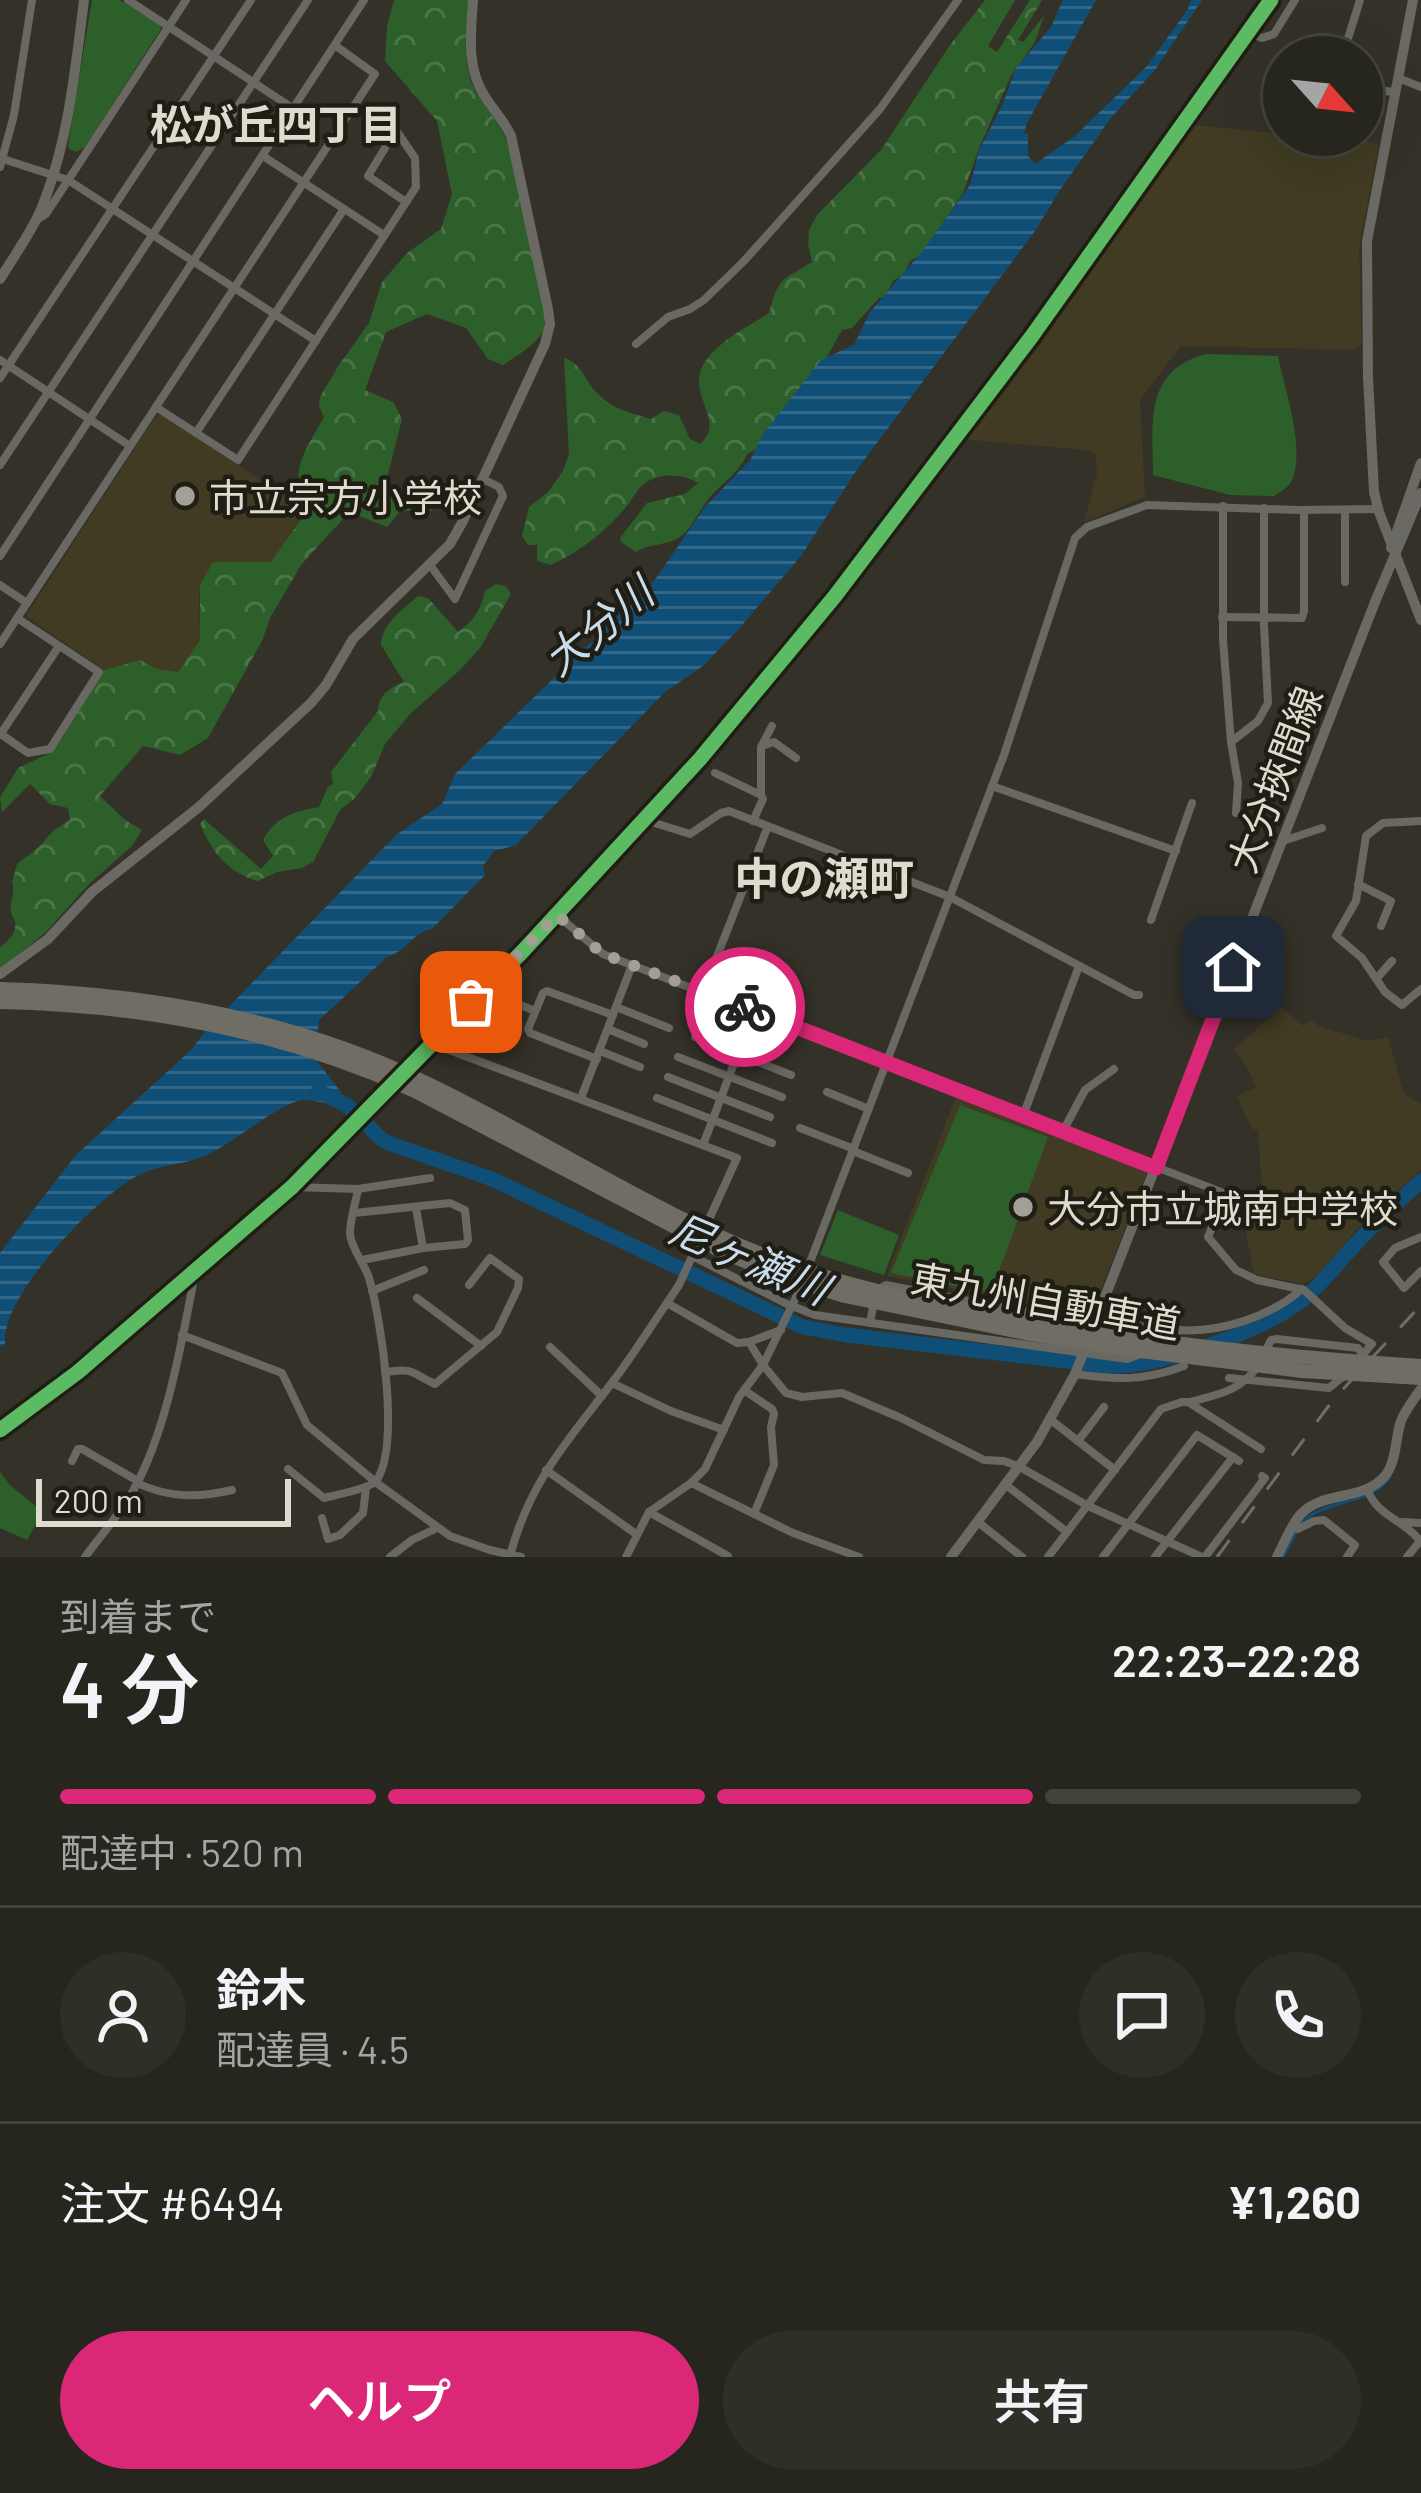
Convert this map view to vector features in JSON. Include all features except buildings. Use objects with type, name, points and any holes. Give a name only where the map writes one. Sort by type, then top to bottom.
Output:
[{"type":"highway","name":"東九州自動車道","points":[[0,989],[77,992],[181,1005],[251,1019],[314,1039],[418,1078],[728,1240],[849,1283],[924,1302],[1127,1337],[1299,1358],[1421,1366]]},
{"type":"highway","name":"東九州自動車道","points":[[0,1002],[84,1005],[223,1026],[368,1070],[646,1214],[760,1268],[844,1297],[1147,1352],[1302,1371],[1421,1378]]},
{"type":"street","points":[[32,0],[14,115],[1,161],[68,180],[316,341]]},
{"type":"street","points":[[0,280],[35,221],[52,173],[72,90],[85,0]]},
{"type":"street","points":[[128,0],[294,109]]},
{"type":"street","points":[[35,221],[46,214],[186,0]]},
{"type":"street","points":[[0,378],[4,363],[250,0]]},
{"type":"street","points":[[0,465],[308,0]]},
{"type":"street","points":[[0,556],[364,0]]},
{"type":"street","points":[[0,974],[48,939],[92,892],[190,814],[305,709],[326,685],[352,639],[454,537],[483,478],[550,324],[512,142],[480,88],[471,61],[472,0]]},
{"type":"street","points":[[636,344],[668,317],[704,300],[744,261],[880,109],[958,0]]},
{"type":"street","points":[[0,1430],[64,1383],[292,1187],[645,820],[746,705],[876,543],[1067,289],[1271,0]]},
{"type":"street","points":[[1249,32],[1262,38],[1274,34],[1295,0]]},
{"type":"street","points":[[1348,36],[1360,0]]},
{"type":"street","points":[[1413,0],[1367,254],[1372,470],[1378,509],[1421,620]]},
{"type":"street","points":[[0,644],[375,74],[336,46]]},
{"type":"street","points":[[1398,78],[1421,87]]},
{"type":"street","points":[[1383,91],[1396,92]]},
{"type":"street","points":[[156,407],[238,460],[416,187],[415,158],[396,130],[368,176],[406,202]]},
{"type":"street","points":[[263,156],[385,236]]},
{"type":"street","points":[[196,433],[344,209]]},
{"type":"street","points":[[4,363],[130,446]]},
{"type":"street","points":[[1394,550],[1421,464]]},
{"type":"street","points":[[430,565],[455,599],[503,496],[501,488],[483,478]]},
{"type":"street","points":[[1394,550],[1421,493]]},
{"type":"street","points":[[626,1557],[649,1512],[691,1483],[708,1463],[792,1306],[992,786],[1075,538],[1087,527],[1142,506],[1378,509]]},
{"type":"street","points":[[1222,506],[1222,617],[1238,783],[1236,813]]},
{"type":"street","points":[[1231,742],[1258,721],[1268,704],[1264,508]]},
{"type":"street","points":[[1222,617],[1302,618],[1304,510]]},
{"type":"street","points":[[1345,510],[1345,582]]},
{"type":"street","name":"大分挾間線","points":[[951,1557],[1020,1467],[1075,1374],[1394,550]]},
{"type":"street","points":[[0,585],[27,603]]},
{"type":"street","points":[[17,618],[99,672],[50,749],[28,753],[0,735],[59,646]]},
{"type":"street","points":[[753,821],[763,799],[761,747],[772,726]]},
{"type":"street","points":[[761,747],[774,742],[796,758]]},
{"type":"street","points":[[715,773],[761,795]]},
{"type":"street","points":[[992,786],[1176,851]]},
{"type":"street","points":[[1150,920],[1192,803]]},
{"type":"street","points":[[645,820],[687,835],[725,811],[768,826],[950,897],[1139,995]]},
{"type":"street","points":[[1421,821],[1383,823],[1364,839],[1353,909],[1336,938],[1362,958],[1385,992],[1402,1005],[1421,988]]},
{"type":"street","points":[[703,992],[768,826]]},
{"type":"street","points":[[1282,841],[1322,828]]},
{"type":"street","points":[[1358,884],[1391,901],[1381,926]]},
{"type":"street","points":[[557,915],[603,954],[1220,1192],[1224,1198],[1208,1237],[1236,1270],[1257,1280],[1303,1289],[1345,1328],[1372,1344],[1334,1387],[1229,1378]]},
{"type":"street","points":[[1377,977],[1393,962]]},
{"type":"street","points":[[581,1098],[632,965]]},
{"type":"street","points":[[1023,1116],[1079,966]]},
{"type":"street","points":[[640,1067],[530,1034],[542,993],[669,1028]]},
{"type":"street","points":[[513,1003],[535,1011]]},
{"type":"street","points":[[703,1145],[754,1011]]},
{"type":"street","points":[[608,1029],[644,1044]]},
{"type":"street","points":[[694,1037],[791,1075]]},
{"type":"street","points":[[182,1336],[282,1373],[307,1425],[371,1485],[462,1542],[514,1556],[522,1514],[546,1470],[679,1285],[737,1158],[431,1043]]},
{"type":"street","points":[[678,1057],[782,1096]]},
{"type":"street","points":[[1063,1132],[1085,1090],[1114,1069]]},
{"type":"street","points":[[668,1077],[770,1117]]},
{"type":"street","points":[[826,1092],[869,1109]]},
{"type":"street","points":[[657,1098],[772,1143]]},
{"type":"street","points":[[800,1128],[908,1173]]},
{"type":"street","points":[[292,1187],[358,1189],[430,1178]]},
{"type":"street","points":[[322,1518],[331,1540],[364,1514],[386,1441],[385,1372],[372,1291],[350,1235],[358,1189]]},
{"type":"street","points":[[355,1213],[446,1203],[466,1213],[465,1244],[362,1260]]},
{"type":"street","points":[[416,1207],[423,1248]]},
{"type":"street","points":[[1421,1237],[1395,1248],[1383,1262],[1404,1288],[1421,1271]]},
{"type":"street","points":[[692,1256],[815,1315],[1126,1359],[1180,1330]]},
{"type":"street","points":[[385,1372],[415,1371],[435,1384],[501,1327],[520,1283],[490,1258],[469,1285]]},
{"type":"street","points":[[372,1291],[424,1270]]},
{"type":"street","points":[[85,1557],[138,1482],[164,1410],[195,1272]]},
{"type":"street","points":[[870,1323],[876,1291],[886,1285],[1083,1323],[1180,1330],[1224,1328],[1280,1305],[1303,1289]]},
{"type":"street","points":[[417,1298],[481,1346]]},
{"type":"street","points":[[667,1303],[740,1343],[781,1330]]},
{"type":"street","points":[[1048,1557],[1161,1408],[1229,1393],[1247,1381],[1274,1339],[1358,1348],[1363,1355]]},
{"type":"street","points":[[749,1342],[786,1393],[802,1397],[842,1393],[984,1460],[1020,1467],[1088,1506],[1204,1557],[1265,1478],[1262,1476]]},
{"type":"street","points":[[550,1347],[602,1396]]},
{"type":"street","points":[[1075,1374],[1145,1379],[1184,1366]]},
{"type":"street","points":[[612,1383],[724,1430]]},
{"type":"street","points":[[1277,1557],[1299,1516],[1311,1506],[1368,1492],[1383,1478],[1402,1418],[1421,1389]]},
{"type":"street","points":[[744,1390],[774,1414],[774,1465],[754,1514]]},
{"type":"street","points":[[1188,1402],[1262,1449]]},
{"type":"street","points":[[1078,1441],[1104,1407]]},
{"type":"street","points":[[1051,1420],[1115,1470]]},
{"type":"street","points":[[1103,1557],[1197,1435],[1236,1459],[1155,1557]]},
{"type":"street","points":[[72,1461],[82,1449],[158,1492],[195,1497],[232,1490]]},
{"type":"street","points":[[288,1469],[324,1498],[371,1485]]},
{"type":"street","points":[[546,1470],[635,1534]]},
{"type":"street","points":[[691,1483],[793,1533],[859,1557]]},
{"type":"street","points":[[1006,1485],[1067,1532]]},
{"type":"street","points":[[1368,1492],[1383,1514],[1410,1528],[1421,1541],[1406,1557]]},
{"type":"street","points":[[649,1512],[728,1556]]},
{"type":"street","points":[[1292,1527],[1324,1520],[1355,1545],[1347,1557]]},
{"type":"street","points":[[978,1522],[1022,1557]]},
{"type":"street","points":[[1400,1522],[1421,1523]]},
{"type":"street","points":[[390,1557],[437,1528]]},
{"type":"shaded area","points":[[1194,125],[1263,132],[1263,156],[1377,156],[1359,248],[1362,344],[1355,350],[1181,346],[1140,400],[1145,497],[1084,522],[1097,474],[1096,455],[1086,450],[961,439]]},
{"type":"shaded area","points":[[160,413],[307,511],[271,563],[199,592],[200,640],[178,672],[140,660],[104,670],[26,616]]},
{"type":"shaded area","points":[[1281,1007],[1303,1026],[1310,1020],[1369,1041],[1388,1037],[1404,1094],[1421,1104],[1421,1169],[1304,1284],[1254,1274],[1244,1223],[1264,1219],[1258,1130],[1252,1129],[1237,1096],[1256,1087],[1234,1049]]},
{"type":"shaded area","name":"大分市立城南中学校","points":[[957,1094],[1149,1168],[1091,1314],[887,1276]]},
{"type":"green space","points":[[92,0],[120,0],[161,29],[85,147],[76,152],[68,145]]},
{"type":"green space","points":[[394,0],[468,0],[469,74],[510,151],[536,265],[544,328],[532,345],[503,365],[488,359],[466,328],[427,314],[386,332],[365,390],[393,402],[402,419],[385,486],[434,511],[400,511],[387,527],[349,512],[301,565],[208,738],[180,755],[143,746],[100,796],[142,830],[132,846],[45,933],[0,969],[0,947],[15,926],[11,908],[17,864],[70,820],[68,808],[50,804],[30,784],[2,812],[0,798],[18,768],[50,753],[62,739],[104,670],[140,660],[178,672],[200,640],[200,585],[213,562],[271,562],[307,511],[299,473],[324,417],[320,397],[369,323],[382,282],[407,253],[441,229],[452,194],[437,121],[385,61]]},
{"type":"green space","points":[[985,0],[1015,0],[988,46],[997,52],[1030,0],[1042,0],[1018,40],[1023,42],[1044,16],[1035,42],[1011,76],[963,193],[922,254],[910,261],[885,297],[852,328],[842,330],[815,378],[681,536],[636,552],[621,542],[647,503],[685,494],[698,483],[664,476],[641,486],[618,516],[582,547],[551,565],[537,561],[537,545],[528,545],[522,536],[529,507],[548,492],[569,454],[564,358],[609,403],[651,419],[664,411],[679,415],[690,439],[700,444],[710,427],[699,380],[706,361],[731,337],[769,313],[783,281],[812,262],[809,230],[817,215],[881,150]]},
{"type":"green space","points":[[1206,354],[1278,356],[1295,431],[1296,461],[1291,482],[1274,496],[1230,495],[1153,475],[1153,418],[1162,386],[1186,362]]},
{"type":"green space","points":[[496,584],[506,586],[511,594],[480,648],[385,744],[371,777],[340,810],[313,862],[258,881],[222,860],[200,824],[204,819],[261,869],[273,856],[263,840],[274,825],[294,813],[319,807],[333,784],[331,772],[378,711],[383,697],[404,682],[381,645],[394,618],[418,596],[428,598],[458,632],[476,614],[485,591]]},
{"type":"green space","points":[[960,1105],[1048,1137],[991,1293],[891,1273]]},
{"type":"green space","points":[[838,1210],[899,1235],[884,1275],[820,1255]]},
{"type":"green space","points":[[0,1472],[43,1512],[27,1540],[0,1528]]},
{"type":"water","points":[[1063,0],[1096,0],[1027,123],[1028,156],[1035,164],[1075,136],[1147,66],[1191,0],[1202,0],[1155,70],[1110,119],[1035,231],[856,471],[801,556],[737,631],[703,666],[665,692],[516,845],[494,851],[483,866],[485,875],[432,929],[387,957],[319,1020],[315,1059],[341,1092],[330,1104],[294,1102],[207,1155],[145,1172],[120,1187],[76,1226],[34,1275],[18,1300],[0,1347],[0,1253],[76,1155],[191,1050],[396,835],[442,804],[455,774],[598,640],[610,621],[645,594],[705,507],[750,460],[764,433],[821,360],[854,345],[870,312],[970,185],[979,150],[1016,68],[1051,27]]},
{"type":"waterway","name":"尼ヶ瀬川","points":[[318,1091],[348,1106],[391,1144],[492,1179],[803,1327],[1108,1366],[1180,1354],[1236,1336],[1284,1313],[1314,1290],[1421,1181]]},
{"type":"waterway","points":[[1301,1524],[1322,1509],[1370,1493],[1390,1477]]},
{"type":"waterway","points":[[1283,1557],[1296,1533]]},
{"type":"railway","points":[[1217,1557],[1333,1400],[1421,1305]]},
{"type":"cycle path","points":[[0,1430],[78,1372],[292,1187],[522,952],[700,759],[835,596],[1032,336],[1271,0]]},
{"type":"way so far","points":[[471,1002],[557,915],[603,954],[745,1007]]},
{"type":"place","name":"市立宗方小学校","points":[[185,496]]},
{"type":"place","name":"大分市立城南中学校","points":[[1023,1207]]},
{"type":"district","name":"松が丘四丁目","points":[[276,123]]},
{"type":"district","name":"中の瀬町","points":[[824,877]]},
{"type":"route","points":[[745,1007],[1156,1168],[1233,967]]},
{"type":"water label","name":"大分川","points":[[597,625]]}]
